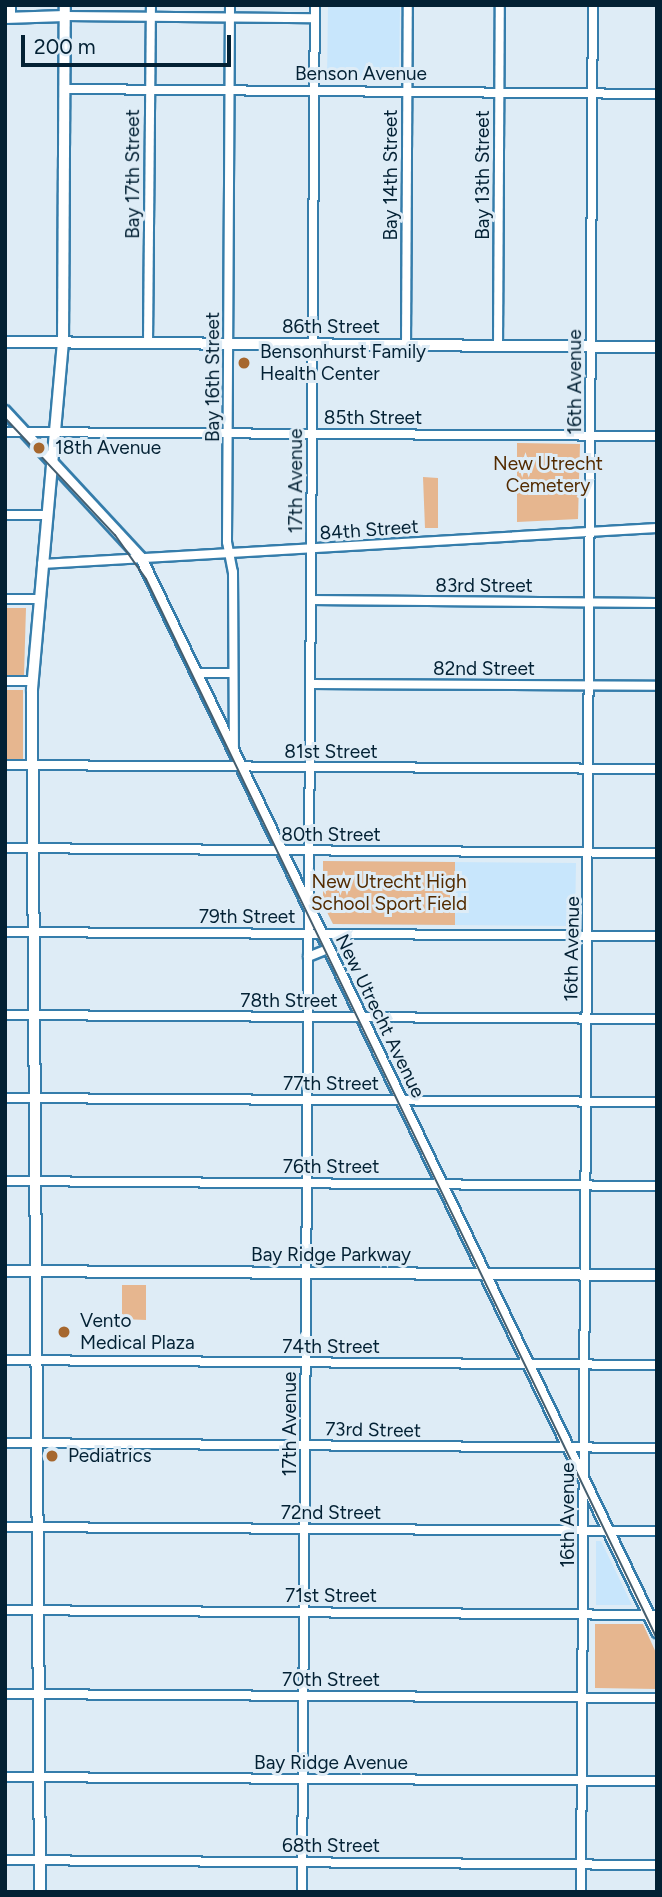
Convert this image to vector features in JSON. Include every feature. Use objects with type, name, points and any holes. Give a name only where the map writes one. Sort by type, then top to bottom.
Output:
[{"type":"street","points":[[11,5],[8,18],[65,11],[151,18],[315,18]]},
{"type":"street","name":"Bay 17th Street","points":[[148,343],[151,5]]},
{"type":"street","name":"Bay 16th Street","points":[[230,5],[228,433],[234,749]]},
{"type":"street","name":"17th Avenue","points":[[309,909],[315,5]]},
{"type":"street","name":"Bay 14th Street","points":[[406,345],[408,5]]},
{"type":"street","name":"Bay 13th Street","points":[[498,346],[500,5]]},
{"type":"street","name":"16th Avenue","points":[[581,1892],[593,5]]},
{"type":"street","points":[[40,1892],[32,681],[63,343],[65,11]]},
{"type":"street","name":"Benson Avenue","points":[[65,89],[657,94]]},
{"type":"street","name":"86th Street","points":[[5,342],[657,347]]},
{"type":"street","name":"New Utrecht Avenue","points":[[5,411],[141,558],[243,766],[309,909],[314,934],[328,949],[528,1364],[653,1615],[657,1632]]},
{"type":"street","name":"85th Street","points":[[5,432],[657,436]]},
{"type":"street","points":[[5,515],[46,515]]},
{"type":"street","name":"84th Street","points":[[42,564],[657,528]]},
{"type":"street","points":[[5,599],[38,599]]},
{"type":"street","name":"83rd Street","points":[[311,600],[657,603]]},
{"type":"street","points":[[197,673],[233,673]]},
{"type":"street","points":[[5,681],[32,681]]},
{"type":"street","name":"82nd Street","points":[[311,684],[657,686]]},
{"type":"street","name":"81st Street","points":[[5,765],[657,769]]},
{"type":"street","name":"80th Street","points":[[5,849],[657,853]]},
{"type":"street","name":"79th Street","points":[[5,932],[657,936]]},
{"type":"street","name":"17th Avenue","points":[[302,1892],[309,957],[314,934]]},
{"type":"street","points":[[309,957],[328,949]]},
{"type":"street","name":"78th Street","points":[[5,1015],[657,1019]]},
{"type":"street","name":"77th Street","points":[[5,1098],[657,1102]]},
{"type":"street","name":"76th Street","points":[[5,1181],[657,1186]]},
{"type":"street","name":"Bay Ridge Parkway","points":[[5,1271],[657,1275]]},
{"type":"street","name":"74th Street","points":[[5,1360],[657,1365]]},
{"type":"street","name":"73rd Street","points":[[5,1443],[657,1448]]},
{"type":"street","name":"72nd Street","points":[[5,1527],[657,1531]]},
{"type":"street","name":"71st Street","points":[[5,1611],[653,1615]]},
{"type":"street","name":"70th Street","points":[[5,1694],[657,1698]]},
{"type":"street","name":"Bay Ridge Avenue","points":[[5,1777],[657,1781]]},
{"type":"street","name":"68th Street","points":[[5,1860],[657,1865]]},
{"type":"shaded area","points":[[328,5],[400,5],[399,80],[327,79]]},
{"type":"shaded area","points":[[323,861],[576,863],[575,926],[333,924],[323,904]]},
{"type":"shaded area","points":[[596,1541],[601,1541],[632,1605],[596,1605]]},
{"type":"green space","name":"New Utrecht Cemetery","points":[[517,443],[580,444],[578,519],[517,522]]},
{"type":"green space","points":[[423,477],[438,478],[438,528],[425,528]]},
{"type":"green space","points":[[5,608],[26,608],[24,675],[5,675]]},
{"type":"green space","points":[[5,690],[23,690],[23,759],[5,759]]},
{"type":"green space","name":"New Utrecht High School Sport Field","points":[[323,861],[455,862],[455,925],[333,924],[323,904]]},
{"type":"green space","points":[[122,1285],[146,1285],[146,1320],[122,1319]]},
{"type":"green space","points":[[595,1624],[643,1624],[657,1655],[657,1689],[595,1688]]},
{"type":"railway","points":[[5,418],[115,535],[146,579],[657,1639]]},
{"type":"place","name":"Bensonhurst Family Health Center","points":[[244,363]]},
{"type":"place","name":"18th Avenue","points":[[39,448]]},
{"type":"place","name":"Vento Medical Plaza","points":[[64,1332]]},
{"type":"place","name":"Pediatrics","points":[[52,1456]]}]
